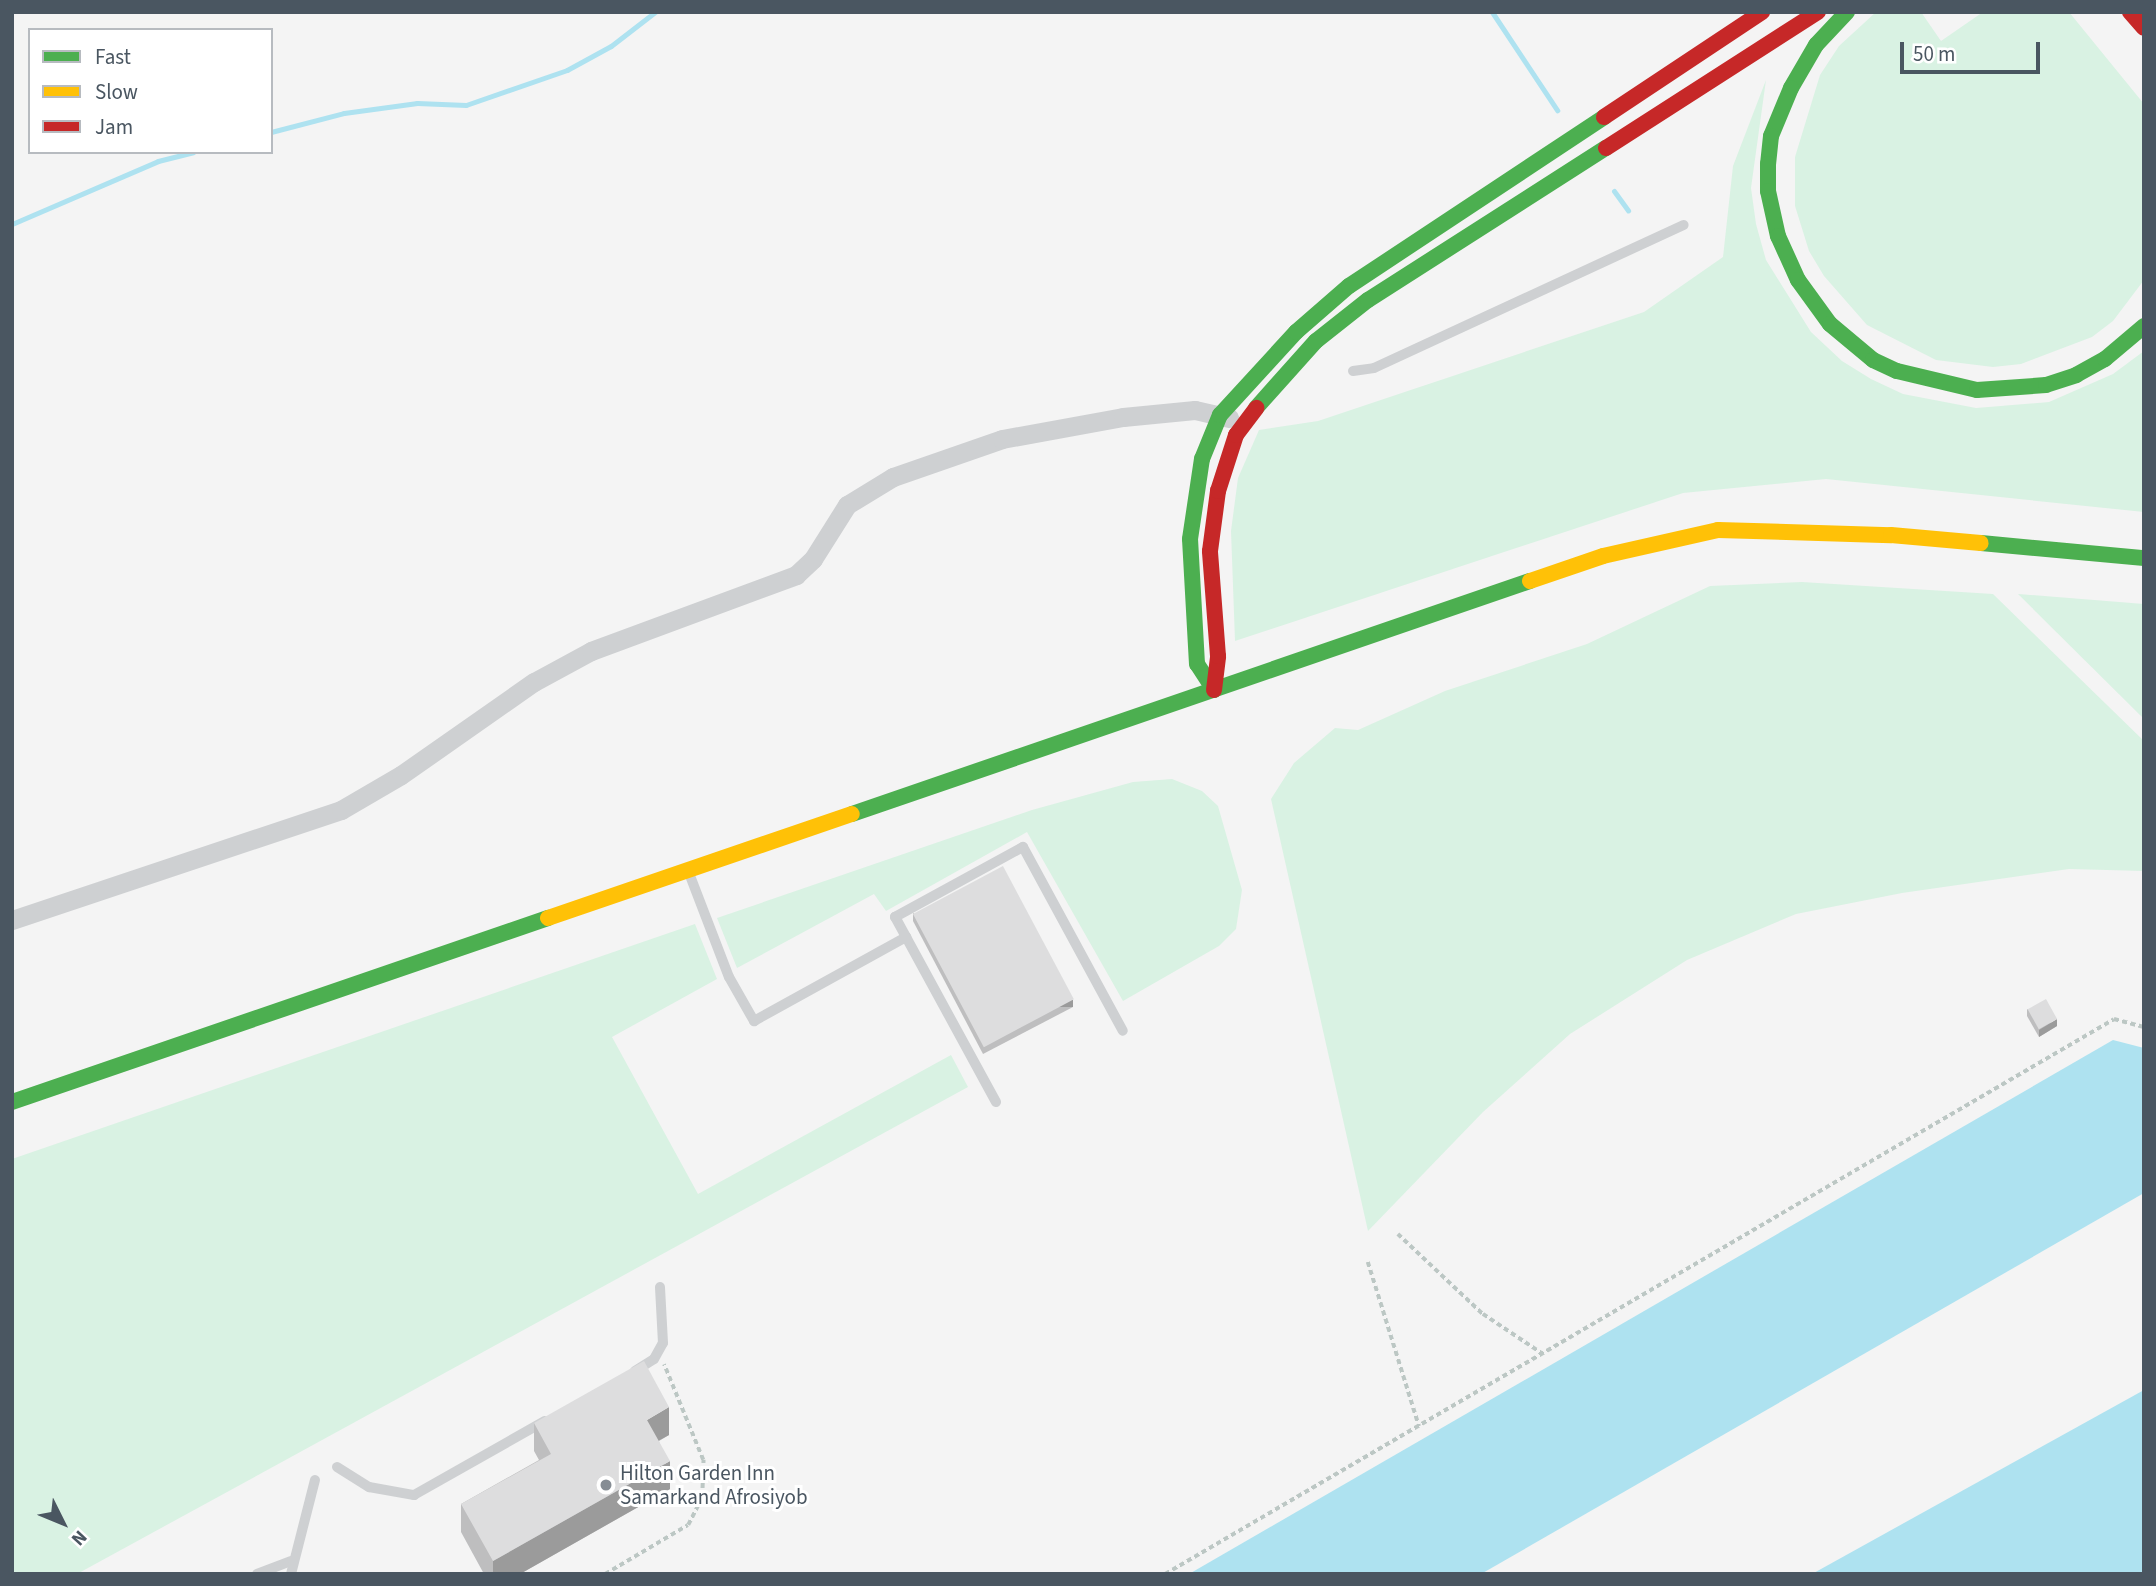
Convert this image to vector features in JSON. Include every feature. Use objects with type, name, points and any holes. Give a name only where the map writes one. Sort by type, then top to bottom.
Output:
[{"type":"main road","points":[[1214,690],[1197,664],[1189,554],[1198,475],[1220,415],[1264,363],[1349,286],[1762,12]]},
{"type":"main road","points":[[1214,690],[1218,656],[1211,536],[1224,469],[1243,422],[1316,341],[1368,300],[1818,12]]},
{"type":"main road","points":[[1847,12],[1816,45],[1791,88],[1771,136],[1768,164],[1771,214],[1782,247],[1798,280],[1830,324],[1873,360],[1897,371],[1977,390],[2035,387],[2076,375],[2105,359],[2144,326]]},
{"type":"main road","points":[[2130,12],[2144,28]]},
{"type":"main road","points":[[12,1102],[1603,556],[1718,530],[1891,534],[2144,558]]},
{"type":"street","points":[[12,920],[341,810],[401,775],[534,682],[591,651],[796,575],[813,559],[847,505],[893,477],[1002,439],[1160,411],[1195,410],[1243,422]]},
{"type":"lane","points":[[1353,370],[1374,368],[1684,225]]},
{"type":"lane","points":[[996,1102],[895,917],[1023,847],[1123,1031]]},
{"type":"lane","points":[[687,869],[729,977],[754,1021],[906,937]]},
{"type":"lane","points":[[618,1380],[654,1359],[663,1343],[660,1287]]},
{"type":"lane","points":[[337,1467],[369,1487],[414,1495],[558,1414]]},
{"type":"lane","points":[[291,1574],[291,1561],[314,1480]]},
{"type":"lane","points":[[257,1574],[291,1561]]},
{"type":"path","points":[[1165,1574],[2114,1019],[2144,1027]]},
{"type":"path","points":[[1398,1234],[1483,1314],[1543,1354]]},
{"type":"path","points":[[1368,1262],[1419,1426]]},
{"type":"path","points":[[605,1574],[688,1525],[702,1497],[703,1460],[684,1406],[658,1353]]},
{"type":"green space","points":[[1876,12],[1921,12],[1941,41],[1983,12],[2069,12],[2144,104],[2144,280],[2113,321],[2092,337],[2021,364],[1993,367],[1936,360],[1867,325],[1824,276],[1809,251],[1795,206],[1795,157],[1820,75],[1839,46]]},
{"type":"green space","points":[[1766,80],[1751,188],[1756,224],[1766,260],[1811,332],[1842,361],[1903,394],[1976,408],[2049,402],[2113,374],[2144,351],[2144,512],[1826,479],[1683,493],[1235,641],[1231,531],[1238,478],[1259,430],[1318,421],[1644,312],[1723,257],[1733,166]]},
{"type":"green space","points":[[1802,582],[1993,594],[2144,741],[2144,871],[2069,869],[1902,893],[1796,914],[1687,960],[1570,1034],[1483,1112],[1368,1231],[1271,799],[1294,763],[1335,728],[1358,730],[1445,691],[1587,644],[1710,586]]},
{"type":"green space","points":[[2018,594],[2144,604],[2144,719]]},
{"type":"green space","points":[[1172,779],[1202,791],[1218,806],[1242,890],[1236,929],[1219,946],[1123,1001],[1027,832],[886,911],[874,894],[737,968],[717,918],[1032,810],[1133,782]]},
{"type":"green space","points":[[695,924],[717,979],[612,1037],[698,1194],[951,1055],[968,1087],[77,1574],[12,1574],[12,1159]]},
{"type":"water","points":[[2113,1040],[2144,1048],[2144,1193],[1481,1574],[1189,1574]]},
{"type":"water","points":[[2144,1390],[2144,1574],[1812,1574]]},
{"type":"building","points":[[1003,866],[1074,999],[984,1047],[913,914]]},
{"type":"building","points":[[2046,999],[2057,1019],[2039,1029],[2028,1009]]},
{"type":"building","name":"Hilton Garden Inn Samarkand Afrosiyob","points":[[644,1361],[669,1407],[647,1420],[670,1461],[493,1561],[461,1504],[551,1454],[534,1423]]},
{"type":"waterway","points":[[273,131],[344,113],[417,103],[466,105],[567,70],[611,46],[655,12]]},
{"type":"waterway","points":[[1492,12],[1557,110]]},
{"type":"waterway","points":[[12,224],[158,161],[185,154]]},
{"type":"waterway","points":[[1614,191],[1628,210]]},
{"type":"traffic: fast","points":[[1847,12],[1816,45],[1791,88],[1771,136],[1768,164],[1768,191],[1778,236],[1798,280],[1830,324],[1873,360],[1897,371],[1977,390],[2046,385],[2076,375],[2105,359],[2144,326]]},
{"type":"traffic: fast","points":[[1214,690],[1197,664],[1190,539],[1202,459],[1220,415],[1296,332],[1349,286],[1604,117]]},
{"type":"traffic: fast","points":[[1256,408],[1316,341],[1368,300],[1606,148]]},
{"type":"traffic: fast","points":[[1981,543],[2144,558]]},
{"type":"traffic: fast","points":[[852,814],[1530,581]]},
{"type":"traffic: fast","points":[[12,1102],[548,918]]},
{"type":"traffic: slow","points":[[1530,581],[1603,556],[1718,530],[1891,535],[1981,543]]},
{"type":"traffic: slow","points":[[548,918],[852,814]]},
{"type":"traffic: jam","points":[[1604,117],[1762,12]]},
{"type":"traffic: jam","points":[[1606,148],[1818,12]]},
{"type":"traffic: jam","points":[[2130,12],[2144,28]]},
{"type":"traffic: jam","points":[[1214,690],[1218,656],[1210,551],[1218,491],[1236,435],[1256,408]]},
{"type":"place","name":"Hilton Garden Inn Samarkand Afrosiyob","points":[[606,1485]]}]
